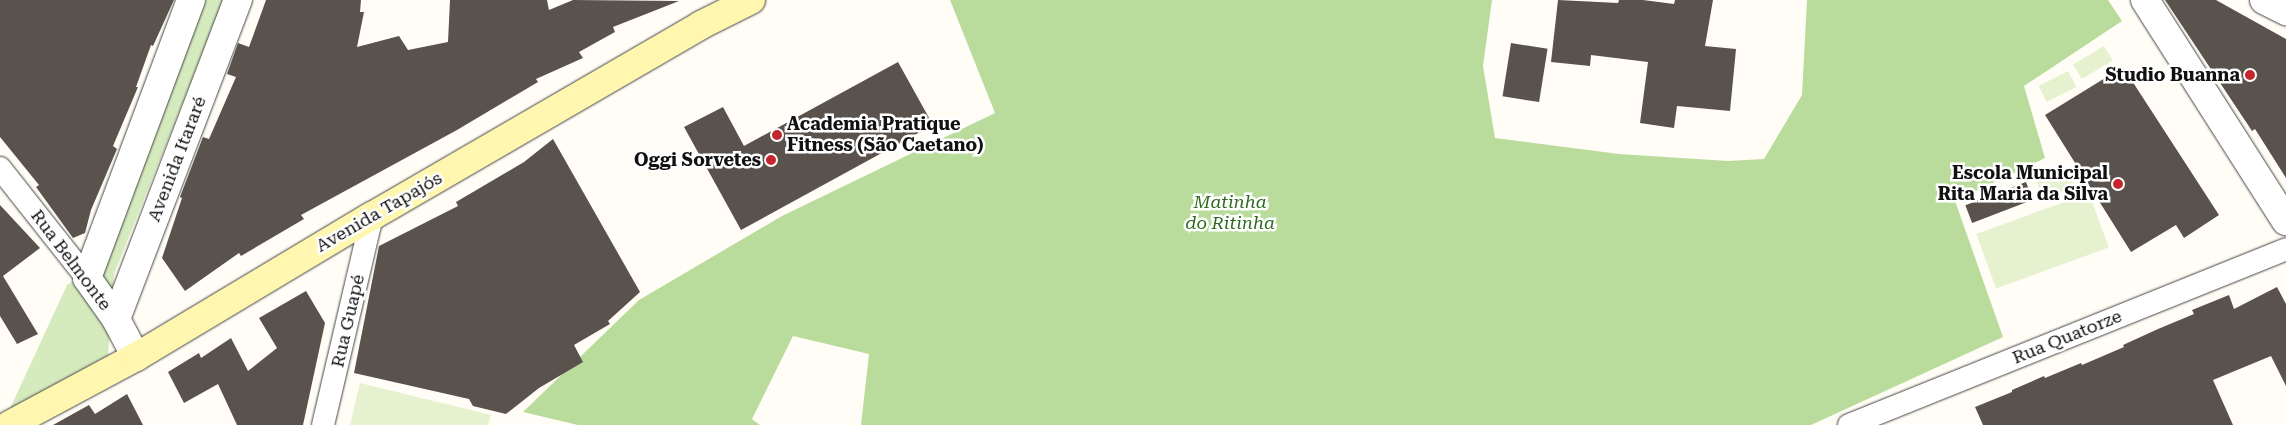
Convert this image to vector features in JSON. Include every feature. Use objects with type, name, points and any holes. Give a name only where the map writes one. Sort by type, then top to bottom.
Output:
[{"type":"main road","name":"Avenida Tapajós","points":[[9,425],[136,357],[372,216],[701,25],[751,0]]},
{"type":"street","points":[[87,278],[191,0]]},
{"type":"street","name":"Avenida Itararé","points":[[116,319],[238,0]]},
{"type":"street","points":[[2145,0],[2286,221]]},
{"type":"street","points":[[2264,0],[2286,11]]},
{"type":"street","name":"Rua Belmonte","points":[[0,168],[87,278],[116,319],[136,357]]},
{"type":"street","name":"Rua Guapé","points":[[323,425],[372,216]]},
{"type":"street","name":"Rua Quatorze","points":[[1848,425],[2286,249]]},
{"type":"green space","points":[[206,0],[224,0],[114,274],[108,355],[7,415],[67,285],[102,264]]},
{"type":"green space","name":"Matinha do Ritinha","points":[[950,0],[1492,0],[1483,66],[1495,138],[1619,154],[1728,161],[1764,159],[1802,95],[1807,0],[2108,0],[2122,21],[2024,86],[2045,158],[1955,201],[2003,337],[1811,425],[861,425],[869,354],[793,336],[752,419],[760,425],[578,425],[523,412],[639,300],[782,216],[995,113]]},
{"type":"green space","points":[[2104,46],[2113,61],[2082,79],[2073,65]]},
{"type":"green space","points":[[2068,71],[2076,87],[2047,102],[2039,86]]},
{"type":"green space","points":[[2068,167],[2075,188],[2042,198],[2036,178]]},
{"type":"green space","points":[[2089,193],[2109,248],[1996,289],[1976,234]]},
{"type":"green space","points":[[360,383],[491,415],[488,425],[350,425]]},
{"type":"building","points":[[0,0],[174,0],[153,46],[151,45],[136,87],[138,87],[113,146],[117,149],[91,210],[85,233],[73,238],[36,187],[39,185],[0,137]]},
{"type":"building","points":[[266,0],[361,0],[360,12],[364,12],[357,47],[399,36],[408,50],[448,42],[450,0],[547,0],[549,10],[573,0],[679,1],[613,27],[615,32],[579,52],[583,58],[536,79],[538,82],[457,130],[301,215],[304,219],[241,256],[239,253],[185,291],[162,258],[182,198],[180,197],[203,137],[209,139],[236,77],[227,74],[238,43],[249,47]]},
{"type":"building","points":[[1558,0],[1618,3],[1619,0],[1643,0],[1674,4],[1675,0],[1713,0],[1705,46],[1736,49],[1730,111],[1677,106],[1674,128],[1640,123],[1648,62],[1591,55],[1590,66],[1551,62]]},
{"type":"building","name":"Studio Buanna","points":[[2165,0],[2216,0],[2286,39],[2286,178],[2255,129],[2252,131]]},
{"type":"building","points":[[1511,43],[1548,49],[1539,102],[1503,96]]},
{"type":"building","points":[[898,62],[933,125],[741,230],[684,127],[723,107],[744,146]]},
{"type":"building","points":[[2123,67],[2219,215],[2184,238],[2176,225],[2131,252],[2045,115]]},
{"type":"building","points":[[553,139],[640,292],[608,321],[610,324],[574,345],[583,362],[539,388],[506,414],[473,406],[469,399],[354,373],[379,246],[458,206],[456,202],[524,162]]},
{"type":"building","points":[[2026,182],[2033,200],[1972,223],[1965,205]]},
{"type":"building","points":[[0,205],[40,248],[3,276],[38,334],[17,344],[0,316]]},
{"type":"building","points":[[2277,287],[2286,304],[2286,386],[2271,356],[2213,380],[2233,425],[1983,425],[1975,407],[2044,376],[2045,378],[2081,363],[2082,365],[2124,347],[2123,345],[2194,314],[2192,310],[2229,295],[2234,309]]},
{"type":"building","points":[[306,291],[325,323],[303,425],[237,425],[218,384],[184,403],[168,372],[199,353],[201,358],[231,338],[248,371],[277,348],[259,318]]},
{"type":"building","points":[[127,394],[143,425],[53,425],[89,405],[95,414]]},
{"type":"place","name":"Studio Buanna","points":[[2250,75]]},
{"type":"place","name":"Academia Pratique Fitness (São Caetano)","points":[[777,135]]},
{"type":"place","name":"Oggi Sorvetes","points":[[771,160]]},
{"type":"place","name":"Escola Municipal Rita Maria da Silva","points":[[2118,184]]}]
